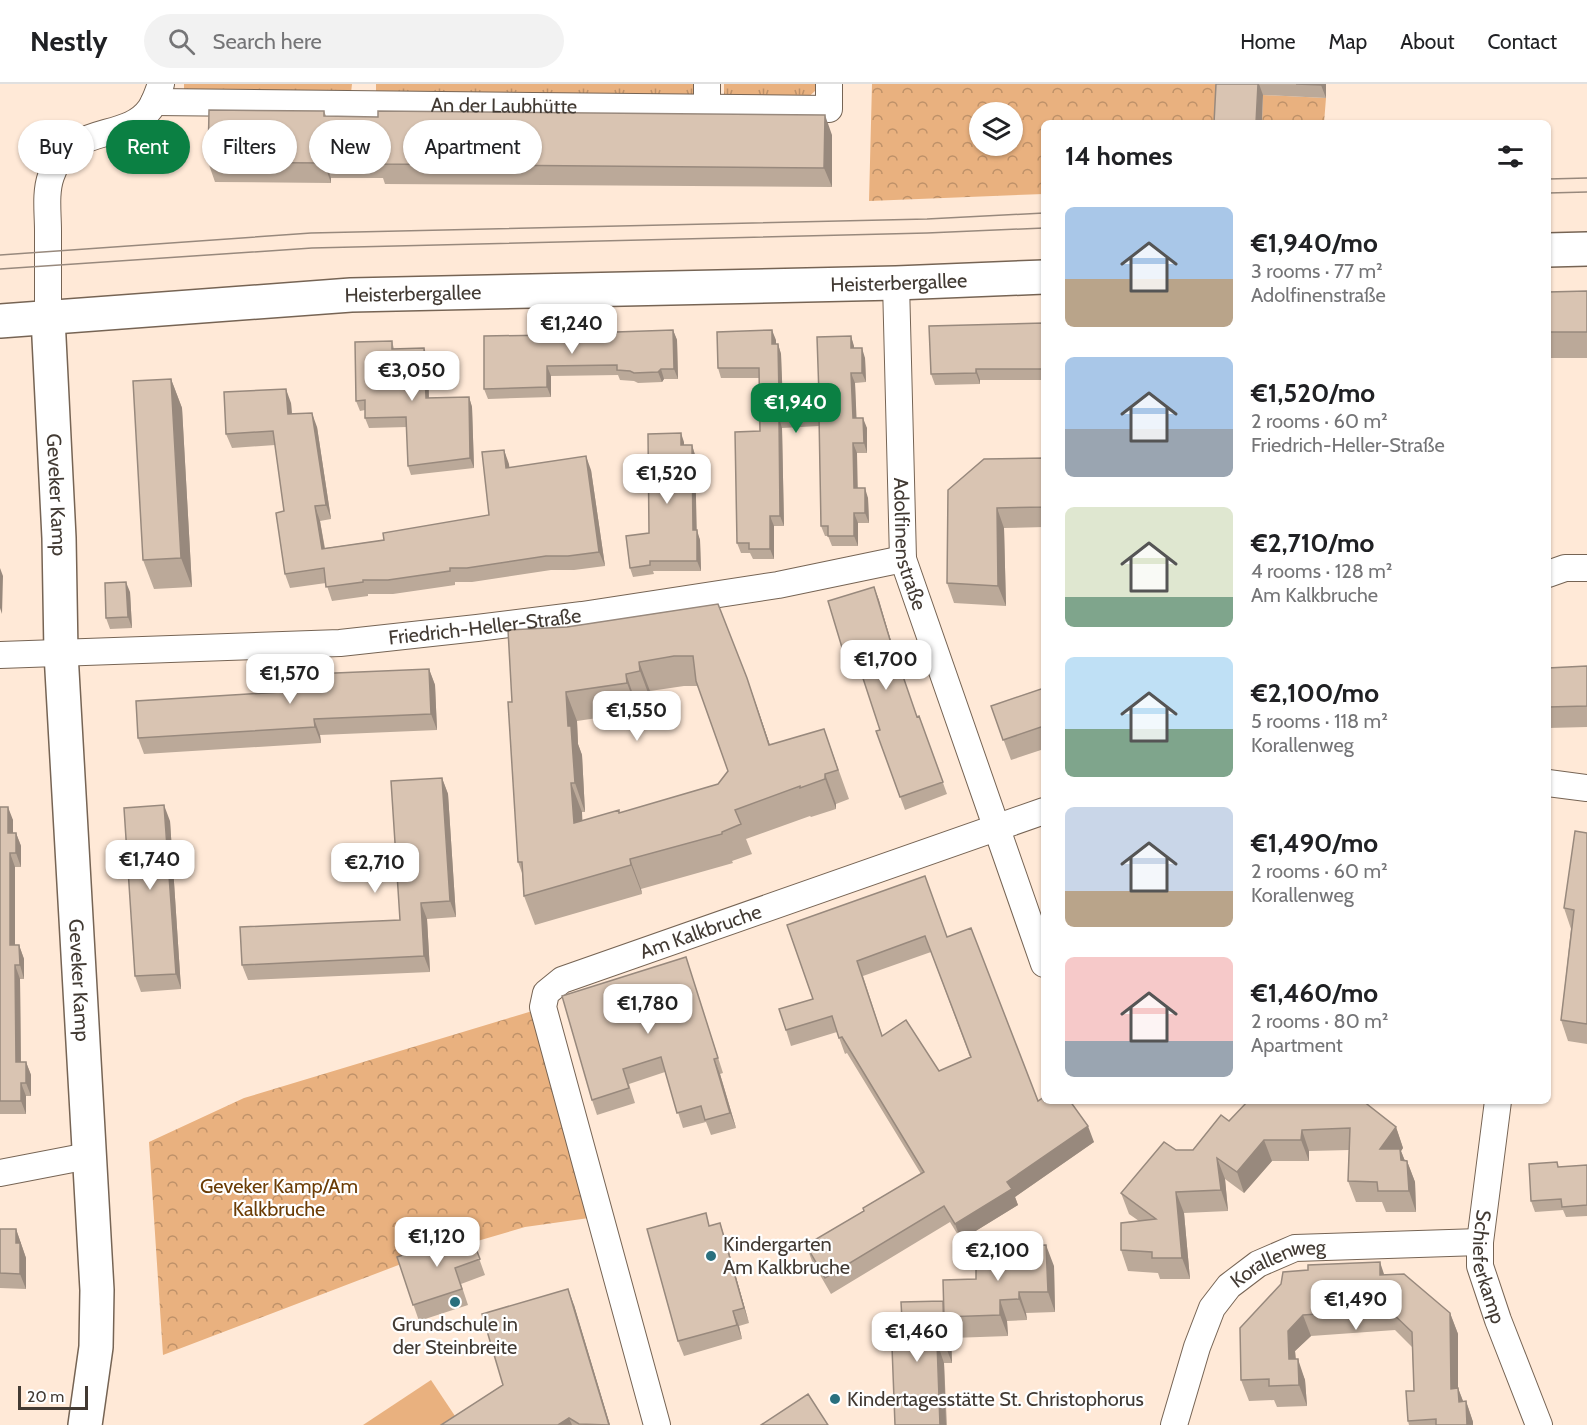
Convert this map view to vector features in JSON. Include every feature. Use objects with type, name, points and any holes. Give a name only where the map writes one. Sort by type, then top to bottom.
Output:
[{"type":"street","name":"An der Laubhütte","points":[[157,93],[707,96],[829,109],[829,84]]},
{"type":"street","points":[[48,318],[48,186],[56,164],[61,156],[77,143],[137,121],[149,110],[157,93]]},
{"type":"street","points":[[1551,250],[1587,249]]},
{"type":"street","name":"Heisterbergallee","points":[[0,321],[351,295],[896,283],[1041,277]]},
{"type":"street","name":"Adolfinenstraße","points":[[896,283],[903,559],[1041,956]]},
{"type":"street","name":"Geveker Kamp","points":[[48,318],[59,538],[61,653],[97,1290],[94,1369],[85,1425]]},
{"type":"street","name":"Friedrich-Heller-Straße","points":[[0,655],[340,643],[582,615],[778,585],[903,559]]},
{"type":"street","points":[[1551,573],[1565,568],[1587,568]]},
{"type":"street","points":[[1551,783],[1587,788]]},
{"type":"street","name":"Am Kalkbruche","points":[[657,1425],[543,1007],[546,993],[562,981],[1041,812]]},
{"type":"street","name":"Schieferkamp","points":[[1498,1104],[1480,1242],[1480,1266],[1494,1309],[1539,1425]]},
{"type":"street","points":[[0,1173],[88,1156]]},
{"type":"street","name":"Korallenweg","points":[[1174,1425],[1194,1357],[1212,1308],[1228,1286],[1258,1264],[1295,1248],[1480,1242]]},
{"type":"green space","points":[[184,84],[352,84],[351,93],[184,95]]},
{"type":"green space","points":[[376,84],[700,84],[700,96],[376,99]]},
{"type":"green space","points":[[724,84],[815,84],[815,91],[803,102],[724,102]]},
{"type":"green space","points":[[872,84],[1221,84],[1219,120],[1041,120],[1041,194],[869,201]]},
{"type":"green space","points":[[1263,95],[1326,98],[1324,120],[1262,120]]},
{"type":"green space","name":"Geveker Kamp/Am Kalkbruche","points":[[539,1009],[589,1218],[525,1227],[409,1261],[163,1355],[149,1142],[244,1098]]},
{"type":"green space","points":[[431,1380],[461,1425],[363,1425]]},
{"type":"building","points":[[1216,84],[1258,84],[1256,120],[1214,120]]},
{"type":"building","points":[[209,110],[324,111],[324,116],[378,117],[378,111],[825,115],[824,168],[542,165],[542,120],[403,120],[403,164],[391,164],[391,120],[309,120],[309,163],[297,163],[297,120],[209,120]]},
{"type":"building","points":[[1587,291],[1587,332],[1551,332],[1551,292]]},
{"type":"building","points":[[1041,323],[1041,369],[976,369],[976,373],[931,374],[929,326]]},
{"type":"building","points":[[673,330],[674,369],[634,373],[617,370],[617,365],[547,366],[547,387],[484,389],[484,336],[616,334],[616,332]]},
{"type":"building","points":[[772,330],[772,344],[778,344],[779,395],[819,395],[817,337],[851,336],[851,348],[862,348],[862,373],[851,373],[853,418],[863,418],[864,443],[853,443],[854,488],[865,488],[865,513],[854,513],[854,536],[828,536],[828,526],[821,526],[819,416],[779,418],[780,516],[770,516],[770,549],[749,549],[749,543],[737,543],[735,432],[760,431],[759,368],[718,368],[717,332]]},
{"type":"building","points":[[392,341],[392,349],[424,348],[426,398],[469,397],[470,458],[408,466],[406,417],[365,418],[365,400],[356,401],[355,342]]},
{"type":"building","points":[[171,379],[181,558],[143,560],[133,381]]},
{"type":"building","points":[[286,389],[288,414],[312,413],[326,505],[315,506],[322,549],[384,540],[383,533],[489,515],[482,452],[504,450],[506,468],[586,456],[599,552],[546,556],[467,568],[450,568],[450,571],[388,580],[363,580],[363,582],[326,587],[324,568],[285,574],[276,513],[284,511],[273,431],[226,434],[224,392]]},
{"type":"building","points":[[681,433],[681,445],[692,445],[693,530],[697,530],[697,561],[650,561],[650,565],[630,568],[626,536],[649,533],[648,434]]},
{"type":"building","points":[[1041,458],[1041,507],[997,508],[998,586],[947,583],[948,490],[984,459]]},
{"type":"building","points":[[126,582],[128,617],[106,618],[105,583]]},
{"type":"building","points":[[874,587],[894,653],[943,782],[900,797],[876,731],[880,730],[854,651],[844,654],[828,601]]},
{"type":"building","points":[[718,604],[747,678],[769,745],[824,729],[838,770],[825,774],[825,779],[735,810],[741,824],[722,834],[630,859],[631,865],[524,896],[522,862],[518,862],[508,702],[512,702],[508,630],[567,627]],"holes":[[[674,656],[693,656],[696,681],[728,771],[718,784],[619,813],[619,810],[574,823],[571,783],[575,783],[566,692],[627,683],[626,674],[640,671],[639,662]]]},
{"type":"building","points":[[1587,666],[1587,706],[1551,707],[1551,668]]},
{"type":"building","points":[[429,669],[431,714],[314,719],[315,727],[138,738],[136,701],[313,690],[312,674]]},
{"type":"building","points":[[1041,689],[1041,727],[1003,740],[991,706]]},
{"type":"building","points":[[442,778],[450,901],[421,903],[424,956],[242,965],[240,927],[400,920],[391,781]]},
{"type":"building","points":[[164,805],[176,974],[135,976],[124,808]]},
{"type":"building","points":[[0,807],[8,807],[8,833],[16,833],[16,853],[10,853],[10,945],[19,945],[20,965],[15,965],[16,1062],[26,1062],[26,1083],[21,1083],[21,1101],[0,1101]]},
{"type":"building","points":[[1575,831],[1587,833],[1587,1024],[1561,1020],[1574,910],[1564,908]]},
{"type":"building","points":[[925,876],[947,937],[971,928],[1038,1101],[1041,1099],[1041,1104],[1072,1104],[1088,1126],[1007,1182],[1012,1189],[955,1224],[944,1206],[825,1278],[806,1245],[924,1172],[842,1037],[839,1038],[832,1016],[786,1030],[779,1009],[813,999],[787,925]],"holes":[[[925,936],[971,1057],[939,1071],[906,1020],[882,1036],[857,961]]]},
{"type":"building","points":[[686,957],[718,1058],[714,1059],[730,1113],[705,1120],[701,1106],[677,1113],[661,1057],[623,1069],[629,1088],[592,1100],[562,996]]},
{"type":"building","points":[[1245,1104],[1367,1104],[1396,1127],[1380,1149],[1400,1149],[1401,1160],[1407,1161],[1409,1191],[1378,1191],[1377,1182],[1348,1181],[1350,1128],[1302,1130],[1301,1140],[1264,1140],[1237,1172],[1217,1158],[1221,1190],[1176,1192],[1182,1258],[1152,1258],[1152,1252],[1121,1250],[1121,1223],[1156,1219],[1121,1193],[1164,1142],[1176,1150],[1193,1150],[1221,1115],[1229,1121]]},
{"type":"building","points":[[1557,1162],[1558,1167],[1587,1165],[1587,1205],[1562,1207],[1561,1199],[1531,1201],[1529,1164]]},
{"type":"building","points":[[706,1213],[709,1226],[720,1223],[744,1308],[733,1311],[737,1325],[678,1341],[647,1229]]},
{"type":"building","points":[[0,1229],[16,1229],[16,1243],[20,1243],[20,1274],[0,1273]]},
{"type":"building","points":[[470,1233],[480,1259],[455,1268],[462,1289],[413,1305],[397,1257]]},
{"type":"building","points":[[1046,1245],[1048,1292],[1019,1292],[1019,1299],[1000,1300],[1000,1315],[944,1317],[943,1280],[976,1279],[976,1266],[992,1266],[992,1247]]},
{"type":"building","points":[[1380,1262],[1380,1275],[1404,1274],[1450,1313],[1451,1389],[1458,1388],[1459,1402],[1466,1401],[1467,1425],[1436,1425],[1436,1419],[1408,1421],[1406,1391],[1414,1391],[1412,1332],[1388,1309],[1303,1315],[1288,1331],[1289,1359],[1298,1359],[1299,1385],[1269,1386],[1269,1379],[1241,1380],[1240,1328],[1281,1284],[1283,1272],[1308,1270],[1308,1265]]},
{"type":"building","points":[[568,1289],[609,1425],[579,1424],[569,1418],[558,1425],[441,1425],[503,1385],[482,1314]]},
{"type":"building","points":[[943,1301],[944,1342],[937,1342],[940,1425],[895,1425],[891,1321],[902,1320],[901,1302]]},
{"type":"building","points":[[808,1394],[828,1425],[761,1425]]},
{"type":"tram line","points":[[1551,179],[1587,178]]},
{"type":"tram line","points":[[1551,193],[1587,192]]},
{"type":"tram line","points":[[0,255],[311,233],[927,219],[1041,213]]},
{"type":"tram line","points":[[0,269],[312,248],[1041,228]]},
{"type":"place","name":"Kindergarten Am Kalkbruche","points":[[711,1256]]},
{"type":"place","name":"Grundschule in der Steinbreite","points":[[455,1302]]},
{"type":"place","name":"Kindertagesstätte St. Christophorus","points":[[835,1399]]}]
